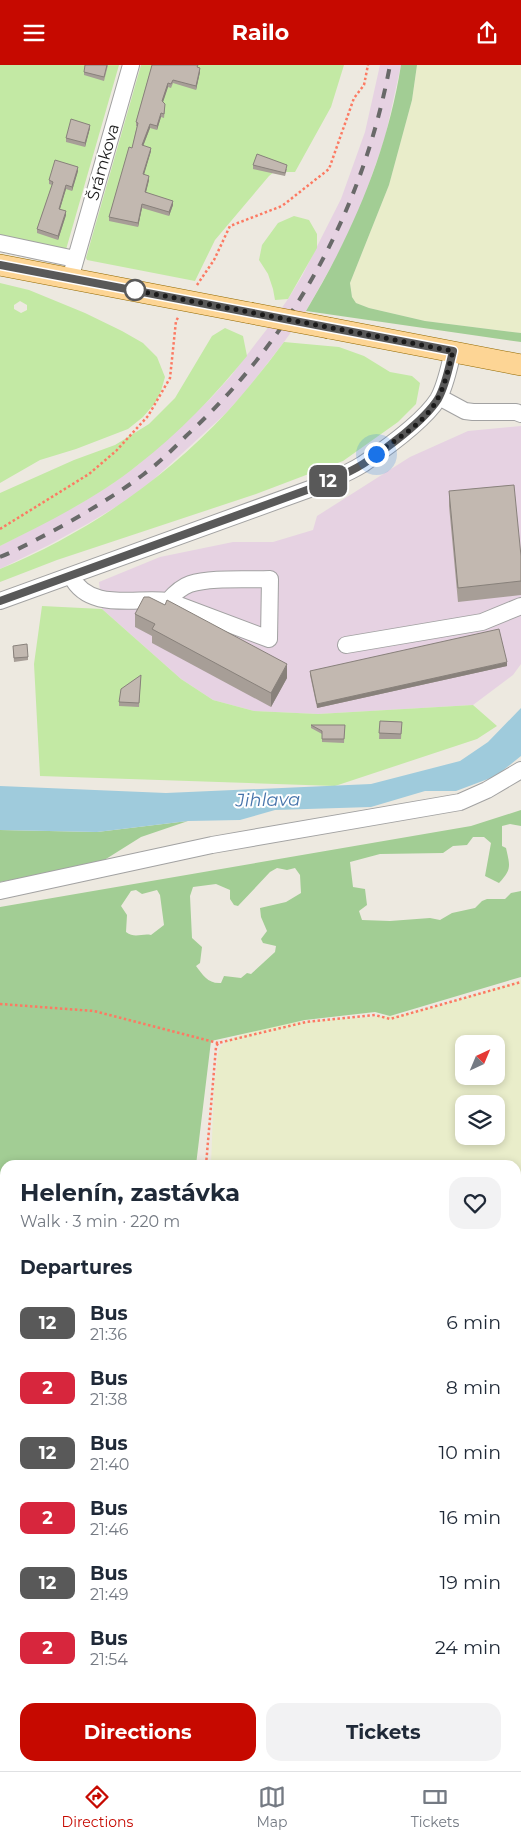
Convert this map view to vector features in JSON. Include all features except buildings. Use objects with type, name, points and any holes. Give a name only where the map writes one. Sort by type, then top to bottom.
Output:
[{"type":"main road","points":[[0,265],[73,269],[188,300],[521,365]]},
{"type":"street","name":"Šrámkova","points":[[73,269],[131,65]]},
{"type":"street","points":[[0,243],[73,269]]},
{"type":"street","points":[[0,601],[318,486],[362,465],[417,424],[439,397],[453,351]]},
{"type":"street","points":[[439,397],[464,411],[473,413],[516,412],[521,414]]},
{"type":"street","points":[[71,576],[74,583],[91,597],[109,601],[150,599],[168,601],[269,639],[270,579],[206,581],[189,584],[168,601]]},
{"type":"street","points":[[346,645],[482,623],[521,606]]},
{"type":"street","points":[[0,891],[212,845],[460,802],[487,790],[521,770]]},
{"type":"path","points":[[0,529],[89,474],[116,451],[148,416],[170,378],[176,321],[214,260],[230,226],[282,206],[329,169],[354,98],[364,85],[368,65]]},
{"type":"path","points":[[0,1004],[94,1011],[218,1043],[306,1022],[375,1015],[390,1019],[521,982]]},
{"type":"path","points":[[206,1160],[216,1047],[218,1043]]},
{"type":"shaded area","points":[[380,65],[401,65],[385,138],[361,207],[336,258],[306,311],[284,342],[246,391],[225,414],[152,481],[124,502],[89,523],[0,569],[0,546],[78,505],[112,484],[139,464],[210,399],[230,377],[267,329],[302,276],[341,199],[365,132]]},
{"type":"shaded area","points":[[521,426],[521,664],[513,675],[473,705],[318,714],[254,711],[213,700],[181,679],[102,609],[99,582],[160,557],[233,542],[273,542],[313,530],[317,516],[410,457],[468,431]]},
{"type":"green space","points":[[0,65],[119,65],[65,253],[0,239]]},
{"type":"green space","points":[[141,65],[344,65],[331,107],[295,172],[274,172],[269,176],[215,240],[195,281],[87,260],[86,258]]},
{"type":"green space","points":[[401,65],[417,65],[412,100],[389,185],[350,283],[352,297],[356,303],[369,308],[425,321],[521,333],[521,342],[306,311],[338,253],[366,193],[387,130]]},
{"type":"green space","points":[[417,65],[521,65],[521,333],[425,321],[369,308],[356,303],[352,297],[350,283],[389,185],[412,100]]},
{"type":"green space","points":[[294,216],[309,220],[317,234],[317,248],[288,299],[275,300],[268,274],[259,260],[262,245],[278,223]]},
{"type":"green space","points":[[0,283],[29,290],[85,313],[143,343],[157,357],[165,377],[155,403],[143,417],[128,429],[76,449],[40,460],[0,483]],"holes":[[[20,301],[27,305],[27,310],[21,313],[14,309],[14,305]]]},
{"type":"green space","points":[[225,328],[243,336],[247,356],[182,426],[154,452],[106,488],[0,546],[0,493],[74,460],[115,445],[149,424],[175,398],[212,336]]},
{"type":"green space","points":[[284,342],[339,347],[364,356],[390,372],[412,376],[420,383],[416,404],[398,422],[343,461],[256,494],[57,560],[0,582],[0,569],[32,555],[93,522],[122,503],[177,460],[227,412]]},
{"type":"green space","points":[[42,606],[102,609],[181,679],[213,700],[254,711],[318,714],[473,705],[497,726],[477,739],[335,786],[40,776],[34,664]]},
{"type":"green space","points":[[521,810],[521,826],[510,824],[502,826],[502,846],[506,848],[509,867],[499,883],[485,876],[491,843],[484,837],[473,837],[467,845],[453,846],[443,853],[380,854],[350,862],[353,887],[365,889],[367,905],[359,911],[362,920],[390,921],[430,918],[440,920],[452,913],[475,908],[487,899],[505,899],[511,893],[521,891],[521,977],[390,1016],[375,1012],[305,1020],[211,1041],[197,1160],[0,1160],[0,907],[471,826]],"holes":[[[277,868],[287,870],[295,868],[300,875],[301,893],[286,902],[260,908],[261,917],[267,931],[261,939],[263,943],[276,946],[275,952],[251,974],[247,973],[241,978],[224,976],[221,983],[209,980],[196,966],[200,963],[202,947],[192,938],[190,896],[193,887],[216,884],[230,890],[230,899],[234,905],[238,906],[270,872]],[[136,890],[142,894],[157,890],[160,895],[164,925],[151,935],[132,935],[126,932],[127,915],[121,906],[131,891]]]},
{"type":"green space","points":[[188,821],[141,837],[98,864],[0,882],[0,830],[97,832]]},
{"type":"green space","points":[[521,980],[521,1160],[211,1160],[214,1087],[218,1054],[221,1046],[228,1040],[241,1035],[285,1023],[399,1015],[438,1006]]},
{"type":"water","name":"Jihlava","points":[[521,708],[521,756],[496,776],[456,791],[425,791],[371,807],[275,810],[240,820],[188,821],[97,832],[0,830],[0,786],[166,793],[371,784],[460,761],[488,742]]},
{"type":"railway","points":[[0,557],[74,519],[150,470],[225,398],[260,357],[291,313],[318,267],[342,220],[362,170],[378,118],[390,65]]},
{"type":"bus line","name":"12","points":[[0,265],[453,351],[439,397],[430,409],[417,424],[362,465],[318,486],[0,601]]},
{"type":"route","points":[[135,290],[128,289],[453,351],[439,397],[417,424],[376,454]]}]
